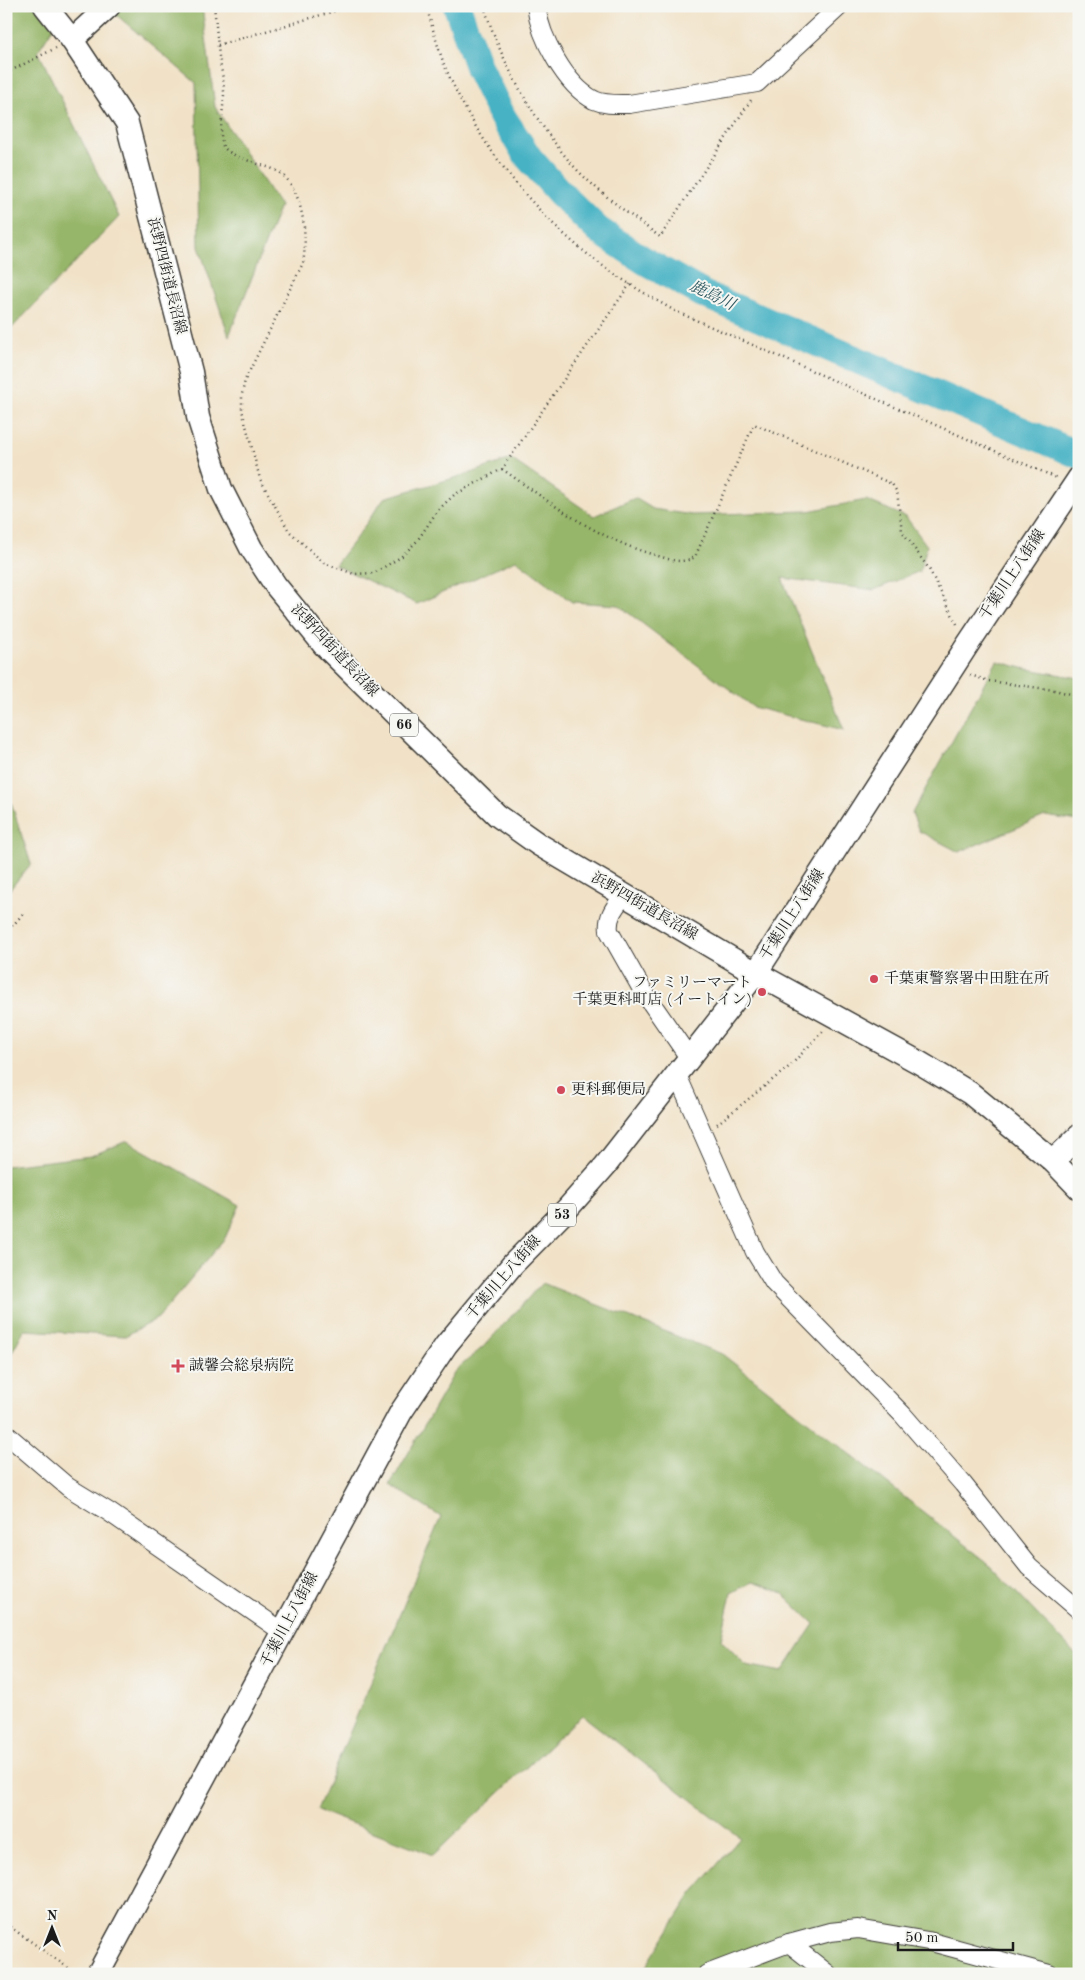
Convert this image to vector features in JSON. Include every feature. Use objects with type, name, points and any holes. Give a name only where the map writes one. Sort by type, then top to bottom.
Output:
[{"type":"main road","name":"浜野四街道長沼線","points":[[45,6],[72,40],[128,123],[191,372],[198,417],[220,489],[251,548],[276,586],[324,645],[497,815],[538,844],[624,895],[970,1093],[1053,1161],[1079,1188]]},
{"type":"main road","points":[[72,40],[108,6]]},
{"type":"main road","name":"千葉川上八街線","points":[[98,1974],[402,1412],[446,1345],[513,1264],[567,1209],[605,1166],[684,1067],[756,972],[953,666],[1076,482]]},
{"type":"main road","points":[[1053,1161],[1079,1136]]},
{"type":"street","points":[[536,6],[540,28],[555,59],[581,91],[595,100],[612,104],[629,104],[757,83],[840,6]]},
{"type":"street","points":[[624,895],[610,915],[608,922],[609,931],[684,1067],[704,1135],[755,1252],[774,1283],[903,1415],[963,1484],[1029,1567],[1079,1610]]},
{"type":"street","points":[[6,1434],[68,1487],[109,1512],[283,1632]]},
{"type":"street","points":[[707,1974],[789,1943],[830,1932],[858,1929],[928,1940],[1049,1974]]},
{"type":"street","points":[[789,1943],[828,1974]]},
{"type":"path","points":[[214,6],[224,91],[223,146],[230,153],[276,170],[287,179],[300,206],[306,248],[303,263],[245,380],[242,394],[242,410],[260,480],[289,531],[324,563],[354,574],[374,573],[401,557],[412,546],[438,510],[454,495],[502,469],[630,284]]},
{"type":"path","points":[[218,45],[352,6]]},
{"type":"path","points":[[426,6],[444,63],[463,104],[488,147],[557,227],[597,262],[675,312],[1076,482]]},
{"type":"path","points":[[484,6],[498,44],[517,84],[544,127],[571,163],[630,215],[660,237],[753,96],[757,83]]},
{"type":"path","points":[[6,73],[72,40]]},
{"type":"path","points":[[502,469],[595,532],[634,550],[679,562],[687,561],[695,557],[754,424],[892,484],[897,492],[902,531],[929,569],[968,644]]},
{"type":"path","points":[[953,666],[989,681],[1054,690],[1079,696]]},
{"type":"path","points":[[6,934],[25,911]]},
{"type":"path","points":[[704,1135],[790,1066],[823,1031],[833,1015]]},
{"type":"path","points":[[6,1924],[77,1974]]},
{"type":"green space","points":[[6,6],[67,6],[38,51],[119,217],[6,334]]},
{"type":"green space","points":[[106,6],[202,6],[215,107],[280,206],[229,336],[199,247],[196,83]]},
{"type":"green space","points":[[511,459],[594,516],[635,498],[653,509],[692,515],[808,511],[866,500],[906,517],[927,546],[920,571],[874,590],[782,578],[844,730],[753,707],[618,605],[572,602],[516,560],[417,604],[335,565],[384,498],[468,474]]},
{"type":"green space","points":[[997,661],[1022,668],[1079,678],[1079,821],[1045,816],[959,852],[919,831],[912,813]]},
{"type":"green space","points":[[6,787],[31,864],[6,894]]},
{"type":"green space","points":[[127,1141],[240,1205],[225,1238],[158,1318],[125,1336],[24,1330],[6,1363],[6,1166],[91,1156]]},
{"type":"green space","points":[[542,1283],[722,1354],[987,1562],[1079,1658],[1079,1974],[641,1974],[692,1894],[740,1838],[582,1715],[433,1855],[317,1810],[441,1517],[390,1485],[456,1370],[483,1347]],"holes":[[[752,1582],[781,1592],[814,1624],[782,1672],[746,1665],[721,1640],[731,1593]]]},
{"type":"waterway","name":"鹿島川","points":[[457,6],[479,69],[503,118],[529,158],[560,193],[598,230],[645,261],[703,294],[1079,455]]},
{"type":"place","name":"千葉東警察署中田駐在所","points":[[874,979]]},
{"type":"place","name":"ファミリーマート 千葉更科町店 (イートイン)","points":[[762,992]]},
{"type":"place","name":"更科郵便局","points":[[561,1090]]},
{"type":"place","name":"誠馨会総泉病院","points":[[178,1366]]}]
